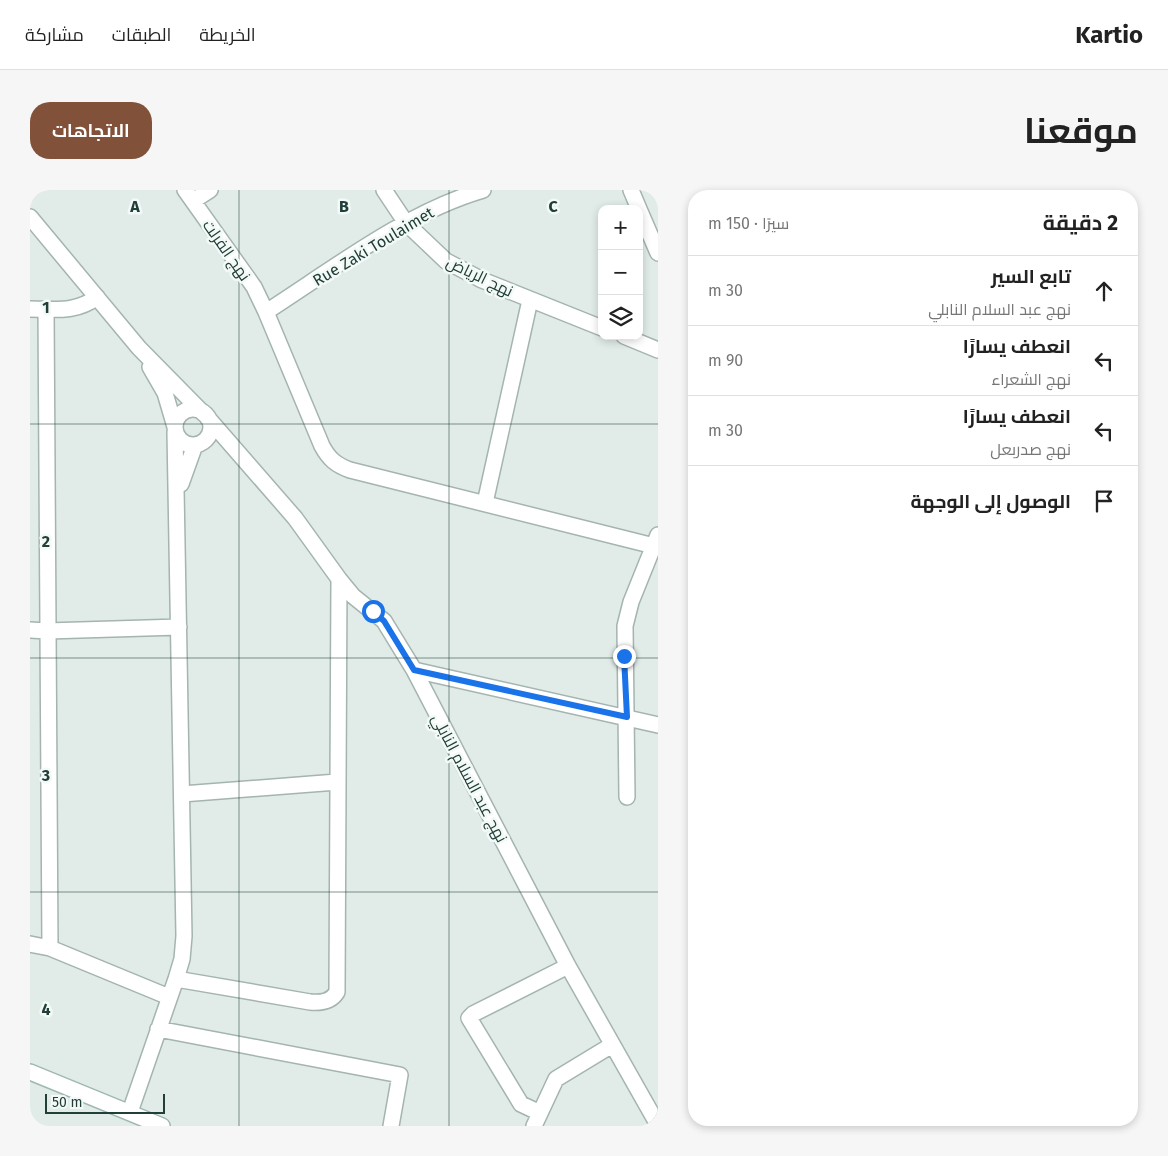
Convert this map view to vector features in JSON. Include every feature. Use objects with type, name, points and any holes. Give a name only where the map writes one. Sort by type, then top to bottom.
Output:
[{"type":"street","points":[[189,195],[210,190]]},
{"type":"street","name":"نهج الرياض","points":[[384,190],[406,223],[446,261],[530,300],[598,326]]},
{"type":"street","name":"Rue Zaki Toulaimet","points":[[266,312],[406,223],[452,201],[483,190]]},
{"type":"street","points":[[631,190],[637,205]]},
{"type":"street","name":"نهج الفرلت","points":[[189,195],[254,288],[328,458],[350,470],[485,503],[656,541]]},
{"type":"street","name":"نهج عبد السلام النابلي","points":[[30,217],[139,348],[206,415],[245,458],[295,518],[338,579],[353,596],[384,621],[414,670],[568,966],[658,1125]]},
{"type":"street","points":[[643,218],[658,253]]},
{"type":"street","points":[[30,309],[72,310],[97,297]]},
{"type":"street","points":[[485,503],[530,300]]},
{"type":"street","points":[[46,309],[50,948]]},
{"type":"street","points":[[634,340],[658,350]]},
{"type":"street","name":"نهج عبد السلام النابلي","points":[[130,1112],[176,980],[182,959],[184,936],[175,430],[165,393],[139,348]]},
{"type":"street","points":[[177,498],[197,444],[209,434],[210,426],[206,415],[194,409],[182,412],[178,416],[175,430],[185,443],[197,444]]},
{"type":"street","name":"نهج عبد السلام النابلي","points":[[197,444],[214,444],[225,447],[245,458]]},
{"type":"street","points":[[627,797],[625,626],[631,602],[656,541]]},
{"type":"street","points":[[176,980],[310,1002],[326,1001],[334,997],[338,979],[338,579]]},
{"type":"street","points":[[30,630],[47,632],[179,627]]},
{"type":"street","points":[[414,670],[658,725]]},
{"type":"street","points":[[182,794],[337,782]]},
{"type":"street","points":[[30,944],[50,948],[169,997]]},
{"type":"street","points":[[568,966],[473,1014],[469,1018],[521,1104],[537,1119],[556,1079],[612,1045]]},
{"type":"street","points":[[158,1029],[400,1075],[391,1126]]},
{"type":"street","points":[[30,1072],[162,1126]]},
{"type":"route","points":[[373,611],[384,621],[414,670],[627,717],[624,656]]}]
